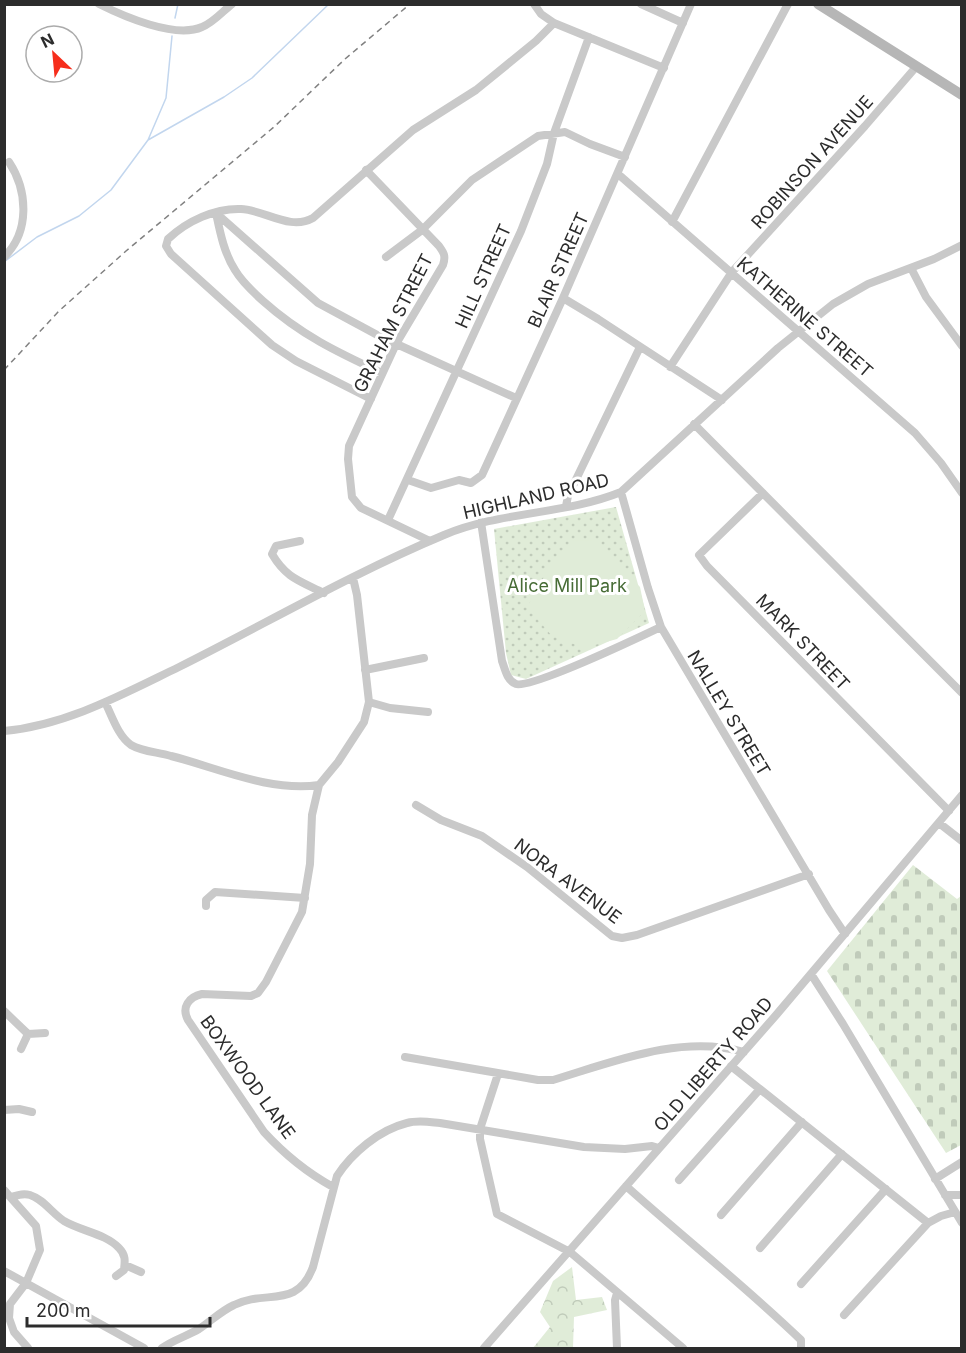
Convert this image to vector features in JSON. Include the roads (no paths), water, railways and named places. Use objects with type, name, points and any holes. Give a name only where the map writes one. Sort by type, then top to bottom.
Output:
[{"type":"main road","points":[[818,4],[962,95]]},
{"type":"street","points":[[99,4],[136,20],[186,30],[202,27],[232,4]]},
{"type":"street","points":[[534,4],[541,14],[554,23],[664,68]]},
{"type":"street","points":[[641,4],[683,22]]},
{"type":"street","name":"BLAIR STREET","points":[[408,480],[431,488],[459,480],[471,483],[482,475],[563,298],[691,4]]},
{"type":"street","points":[[672,222],[788,4]]},
{"type":"street","points":[[372,399],[296,361],[272,345],[171,254],[166,246],[168,239],[204,216],[241,209],[281,220],[304,223],[313,218],[366,170],[426,121],[476,90],[554,23]]},
{"type":"street","name":"HILL STREET","points":[[388,520],[521,231],[547,164],[554,133],[589,37]]},
{"type":"street","name":"ROBINSON AVENUE","points":[[670,367],[732,272],[916,67]]},
{"type":"street","points":[[386,257],[422,230],[472,180],[538,136],[565,132],[625,157]]},
{"type":"street","points":[[4,257],[19,238],[24,218],[23,201],[14,170],[9,162]]},
{"type":"street","name":"GRAHAM STREET","points":[[366,170],[439,246],[445,258],[396,344],[349,446],[348,468],[352,497],[361,508],[430,541]]},
{"type":"street","name":"KATHERINE STREET","points":[[618,174],[915,433],[962,492]]},
{"type":"street","points":[[216,213],[318,303],[396,344],[516,398]]},
{"type":"street","points":[[216,213],[219,231],[234,269],[252,291],[307,335],[328,348],[382,373]]},
{"type":"street","name":"HIGHLAND ROAD","points":[[4,731],[51,723],[136,689],[353,578],[460,528],[481,522],[566,507],[621,492],[797,332],[851,292],[962,245]]},
{"type":"street","points":[[911,268],[927,297],[962,346]]},
{"type":"street","points":[[563,298],[722,400]]},
{"type":"street","points":[[566,507],[568,496],[640,347]]},
{"type":"street","points":[[694,424],[962,693]]},
{"type":"street","name":"NALLEY STREET","points":[[621,492],[661,627],[845,934]]},
{"type":"street","name":"MARK STREET","points":[[763,493],[699,555],[817,679],[949,811]]},
{"type":"street","points":[[481,522],[502,661],[508,678],[513,684],[519,685],[544,678],[661,627]]},
{"type":"street","points":[[300,541],[276,546],[272,554],[287,574],[324,593]]},
{"type":"street","points":[[105,702],[123,736],[129,744],[140,749],[269,782],[295,786],[319,785],[338,762],[364,722],[369,702],[353,578]]},
{"type":"street","points":[[365,670],[424,658]]},
{"type":"street","points":[[369,702],[390,708],[428,712]]},
{"type":"street","name":"BOXWOOD LANE","points":[[319,785],[312,815],[310,864],[302,912],[266,982],[258,993],[251,996],[202,993],[190,999],[185,1010],[188,1020],[264,1132],[294,1162],[333,1187]]},
{"type":"street","name":"OLD LIBERTY ROAD","points":[[484,1348],[744,1052],[962,795]]},
{"type":"street","name":"NORA AVENUE","points":[[416,805],[441,820],[482,836],[527,867],[612,936],[621,938],[637,935],[809,874]]},
{"type":"street","points":[[939,823],[962,841]]},
{"type":"street","points":[[206,906],[206,900],[215,892],[305,898]]},
{"type":"street","points":[[811,974],[962,1223]]},
{"type":"street","points":[[4,1011],[28,1034],[45,1033]]},
{"type":"street","points":[[21,1049],[28,1034]]},
{"type":"street","points":[[405,1057],[498,1074],[553,1080],[645,1052],[701,1047],[732,1048],[744,1052]]},
{"type":"street","points":[[731,1066],[928,1223]]},
{"type":"street","points":[[498,1074],[480,1129],[480,1139],[497,1214],[570,1252],[683,1348]]},
{"type":"street","points":[[679,1180],[760,1089]]},
{"type":"street","points":[[4,1110],[19,1109],[32,1112]]},
{"type":"street","points":[[162,1348],[199,1329],[236,1304],[251,1299],[292,1295],[301,1288],[309,1280],[333,1187],[345,1165],[364,1146],[406,1123],[418,1121],[440,1123],[584,1147],[625,1149],[652,1146],[659,1149]]},
{"type":"street","points":[[721,1215],[802,1122]]},
{"type":"street","points":[[760,1248],[842,1154]]},
{"type":"street","points":[[935,1179],[962,1162]]},
{"type":"street","points":[[626,1186],[766,1306],[801,1344]]},
{"type":"street","points":[[801,1284],[885,1188]]},
{"type":"street","points":[[4,1190],[36,1226],[40,1250],[26,1283],[10,1304],[9,1318],[14,1332],[28,1348]]},
{"type":"street","points":[[11,1197],[22,1194],[30,1195],[41,1201],[51,1212],[66,1222],[118,1246],[125,1256],[125,1265],[124,1270],[116,1276]]},
{"type":"street","points":[[945,1195],[962,1195]]},
{"type":"street","points":[[844,1315],[928,1223],[955,1212]]},
{"type":"street","points":[[125,1265],[141,1272]]},
{"type":"street","points":[[4,1272],[144,1348]]},
{"type":"street","points":[[616,1348],[615,1300],[617,1293]]},
{"type":"waterway","points":[[175,18],[178,4]]},
{"type":"waterway","points":[[148,140],[224,97],[252,78],[329,4]]},
{"type":"waterway","points":[[4,262],[37,237],[79,216],[111,190],[148,140],[166,98],[172,36]]},
{"type":"railway","points":[[4,370],[59,311],[126,251],[274,127],[345,59],[410,4]]},
{"type":"park label","name":"Alice Mill Park","points":[[567,585]]}]
